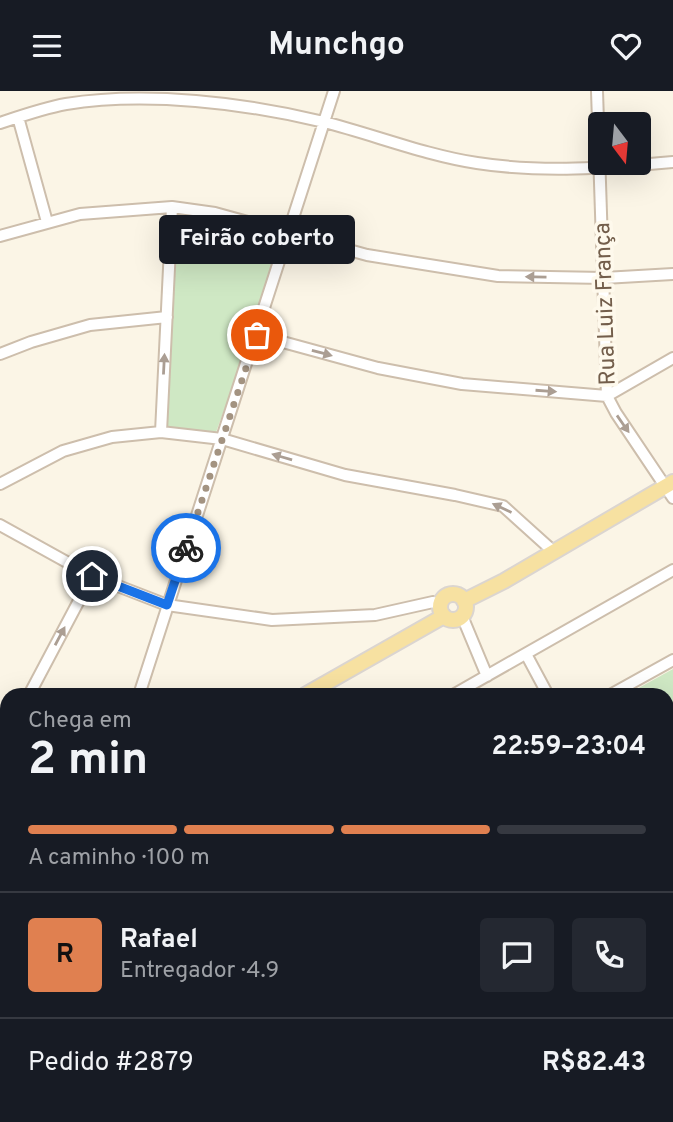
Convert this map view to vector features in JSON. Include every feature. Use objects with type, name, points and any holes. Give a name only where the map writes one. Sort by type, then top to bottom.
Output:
[{"type":"main road","points":[[442,611],[455,619],[463,608],[504,581],[554,551],[671,489]]},
{"type":"main road","points":[[316,688],[442,611],[444,598],[451,594],[459,596],[463,608]]},
{"type":"street","points":[[141,688],[334,91]]},
{"type":"street","name":"Rua Luiz França","points":[[597,91],[598,112]]},
{"type":"street","points":[[0,123],[67,104],[148,99],[234,105],[325,123],[394,144],[477,163],[549,169],[588,167]]},
{"type":"street","points":[[18,117],[47,222]]},
{"type":"street","points":[[651,163],[673,162]]},
{"type":"street","name":"Rua Luiz França","points":[[599,175],[607,396],[615,413],[671,489]]},
{"type":"street","points":[[161,432],[172,207]]},
{"type":"street","points":[[0,236],[80,214],[172,207],[215,213],[367,255],[498,277],[604,278],[673,274]]},
{"type":"street","points":[[0,355],[31,342],[90,325],[167,317]]},
{"type":"street","points":[[257,335],[378,368],[462,384],[607,396],[673,358]]},
{"type":"street","points":[[0,484],[63,451],[112,437],[161,432],[222,439],[345,475],[503,506],[554,551]]},
{"type":"street","points":[[0,525],[92,576],[167,605],[272,620],[375,615],[433,602],[442,611]]},
{"type":"street","points":[[466,688],[673,570]]},
{"type":"street","points":[[33,688],[92,576]]},
{"type":"street","points":[[463,608],[487,676]]},
{"type":"street","points":[[526,654],[544,688]]},
{"type":"street","points":[[623,688],[673,660]]},
{"type":"green space","points":[[175,210],[289,231],[215,435],[162,431]]},
{"type":"green space","points":[[673,669],[673,688],[639,688]]},
{"type":"way so far","points":[[186,548],[257,335]]},
{"type":"place","name":"Feirão coberto","points":[[257,335]]},
{"type":"route","points":[[92,576],[167,605],[186,548]]}]
